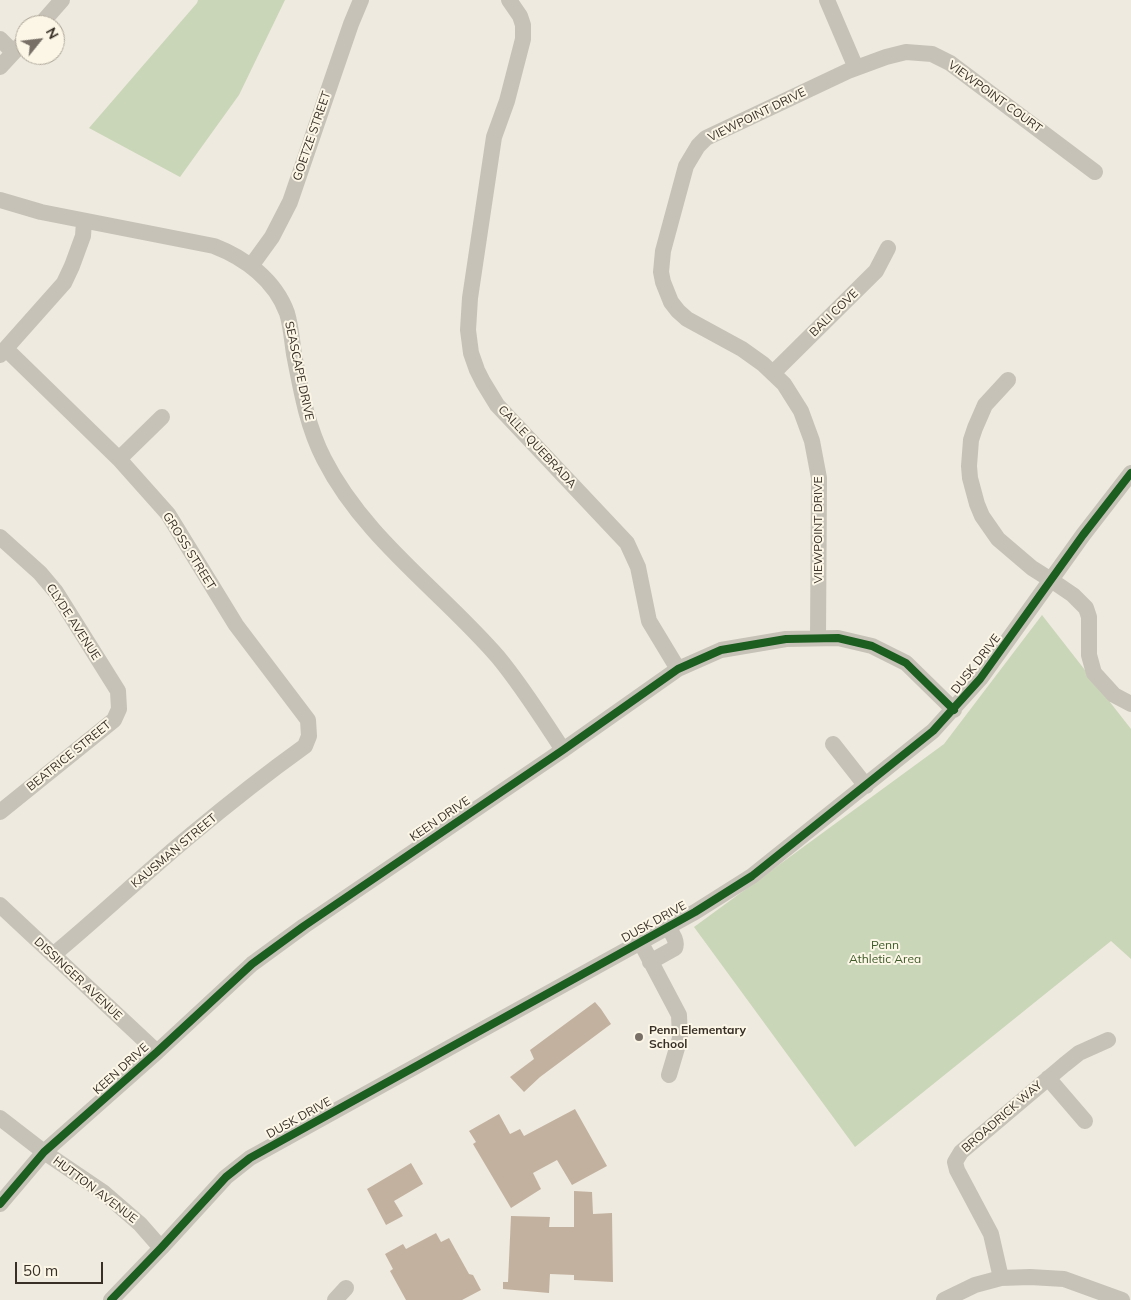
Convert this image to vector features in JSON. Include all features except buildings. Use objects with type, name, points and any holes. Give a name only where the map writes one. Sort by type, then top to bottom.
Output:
[{"type":"street","points":[[49,15],[62,0]]},
{"type":"street","name":"GOETZE STREET","points":[[251,266],[272,237],[290,202],[361,0]]},
{"type":"street","name":"CALLE QUEBRADA","points":[[510,0],[520,16],[523,25],[523,39],[494,142],[470,298],[468,330],[471,353],[476,370],[498,405],[627,543],[638,567],[649,621],[678,669]]},
{"type":"street","points":[[827,0],[856,68]]},
{"type":"street","points":[[0,39],[15,45]]},
{"type":"street","points":[[0,66],[15,50]]},
{"type":"street","name":"VIEWPOINT COURT","points":[[856,68],[906,52],[932,54],[950,63],[1095,172]]},
{"type":"street","name":"VIEWPOINT DRIVE","points":[[818,638],[819,478],[812,441],[801,411],[784,384],[753,356],[687,319],[678,311],[666,292],[661,272],[662,261],[686,166],[698,146],[706,138],[856,68]]},
{"type":"street","name":"SEASCAPE DRIVE","points":[[0,200],[41,212],[214,246],[227,251],[251,266],[268,283],[287,314],[304,407],[324,458],[341,488],[379,536],[498,658],[516,680],[563,750]]},
{"type":"street","points":[[3,352],[64,283],[83,236],[84,221]]},
{"type":"street","name":"BALI COVE","points":[[773,373],[876,271],[888,248]]},
{"type":"street","name":"GROSS STREET","points":[[3,352],[119,459],[168,514],[236,625],[308,720],[309,736],[305,746],[297,751]]},
{"type":"street","points":[[1008,380],[985,405],[974,428],[971,440],[969,466],[973,491],[982,516],[998,539],[1032,568],[1073,595],[1086,608],[1089,617],[1089,655],[1094,674],[1114,695],[1131,704]]},
{"type":"street","points":[[119,459],[162,416]]},
{"type":"street","name":"DUSK DRIVE","points":[[110,1300],[226,1177],[250,1158],[695,912],[752,876],[866,786],[933,731],[954,710],[980,679],[1083,535],[1131,473]]},
{"type":"street","name":"CLYDE AVENUE","points":[[0,537],[40,574],[56,592],[118,691]]},
{"type":"street","name":"KEEN DRIVE","points":[[0,1204],[44,1152],[252,964],[291,935],[563,750],[678,669],[721,650],[786,639],[838,638],[872,646],[906,663],[954,710]]},
{"type":"street","name":"BEATRICE STREET","points":[[0,812],[114,720],[119,709],[118,691]]},
{"type":"street","points":[[833,744],[866,786]]},
{"type":"street","name":"KAUSMAN STREET","points":[[54,955],[190,835],[297,751]]},
{"type":"street","name":"DISSINGER AVENUE","points":[[0,906],[156,1052]]},
{"type":"street","points":[[650,962],[675,948],[676,941],[668,927]]},
{"type":"street","points":[[640,943],[679,1015],[680,1038],[669,1075]]},
{"type":"street","name":"BROADRICK WAY","points":[[1001,1278],[991,1234],[957,1170],[955,1162],[961,1152],[1079,1053],[1108,1040]]},
{"type":"street","points":[[1048,1078],[1085,1121]]},
{"type":"street","name":"HUTTON AVENUE","points":[[0,1118],[44,1152],[102,1192],[140,1224],[161,1248]]},
{"type":"street","points":[[944,1300],[975,1285],[1001,1278],[1030,1277],[1064,1279],[1122,1300]]},
{"type":"green space","points":[[198,0],[285,0],[239,95],[180,177],[89,128]]},
{"type":"green space","name":"Penn Athletic Area","points":[[1042,615],[1131,729],[1131,959],[1111,941],[855,1147],[694,927],[944,744]]},
{"type":"cycle path","points":[[111,1300],[226,1177],[250,1158],[695,912],[752,876],[933,731],[980,679],[1083,535],[1131,473]]},
{"type":"cycle path","points":[[0,1204],[44,1152],[157,1052],[252,964],[304,926],[563,750],[678,669],[721,650],[786,639],[838,638],[872,646],[906,663],[954,710]]},
{"type":"place","name":"Penn Elementary School","points":[[639,1037]]}]
